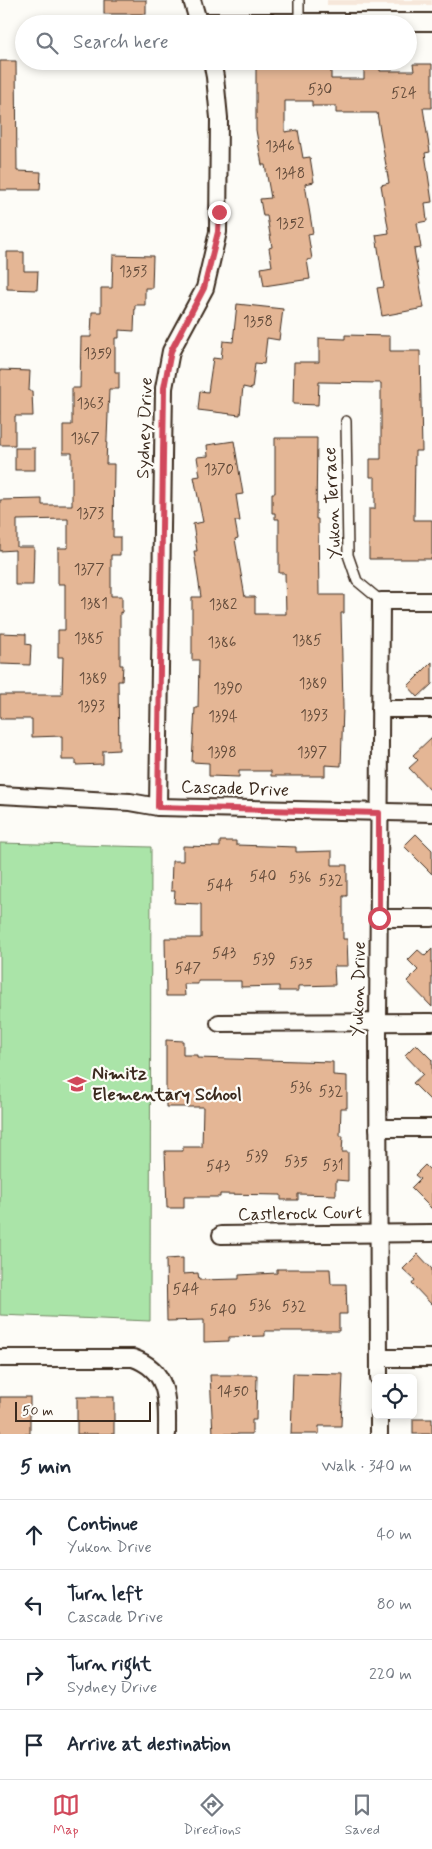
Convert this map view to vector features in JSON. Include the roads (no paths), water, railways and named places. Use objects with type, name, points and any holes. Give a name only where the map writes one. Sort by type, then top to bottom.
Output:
[{"type":"street","points":[[192,0],[197,15]]},
{"type":"street","points":[[417,22],[432,22]]},
{"type":"street","name":"Sydney Drive","points":[[158,807],[164,388],[171,351],[204,288],[218,232],[219,118],[214,70]]},
{"type":"street","points":[[381,601],[432,602]]},
{"type":"street","name":"Yukon Drive","points":[[379,1374],[378,1022],[381,601]]},
{"type":"street","points":[[380,709],[432,709]]},
{"type":"street","name":"Cascade Drive","points":[[0,795],[130,802],[158,807],[432,813]]},
{"type":"street","points":[[379,918],[432,918]]},
{"type":"street","points":[[219,1023],[432,1022]]},
{"type":"street","points":[[378,1128],[432,1128]]},
{"type":"street","name":"Castlerock Court","points":[[221,1235],[432,1233]]},
{"type":"street","points":[[0,1358],[133,1358],[146,1362],[154,1369],[164,1389],[166,1434]]},
{"type":"street","points":[[379,1358],[432,1358]]},
{"type":"street","points":[[379,1419],[379,1434]]},
{"type":"lane","points":[[299,0],[299,15]]},
{"type":"lane","name":"Yukon Terrace","points":[[346,421],[348,556],[358,581],[381,601]]},
{"type":"place","name":"Nimitz Elementary School","points":[[77,1084]]}]
